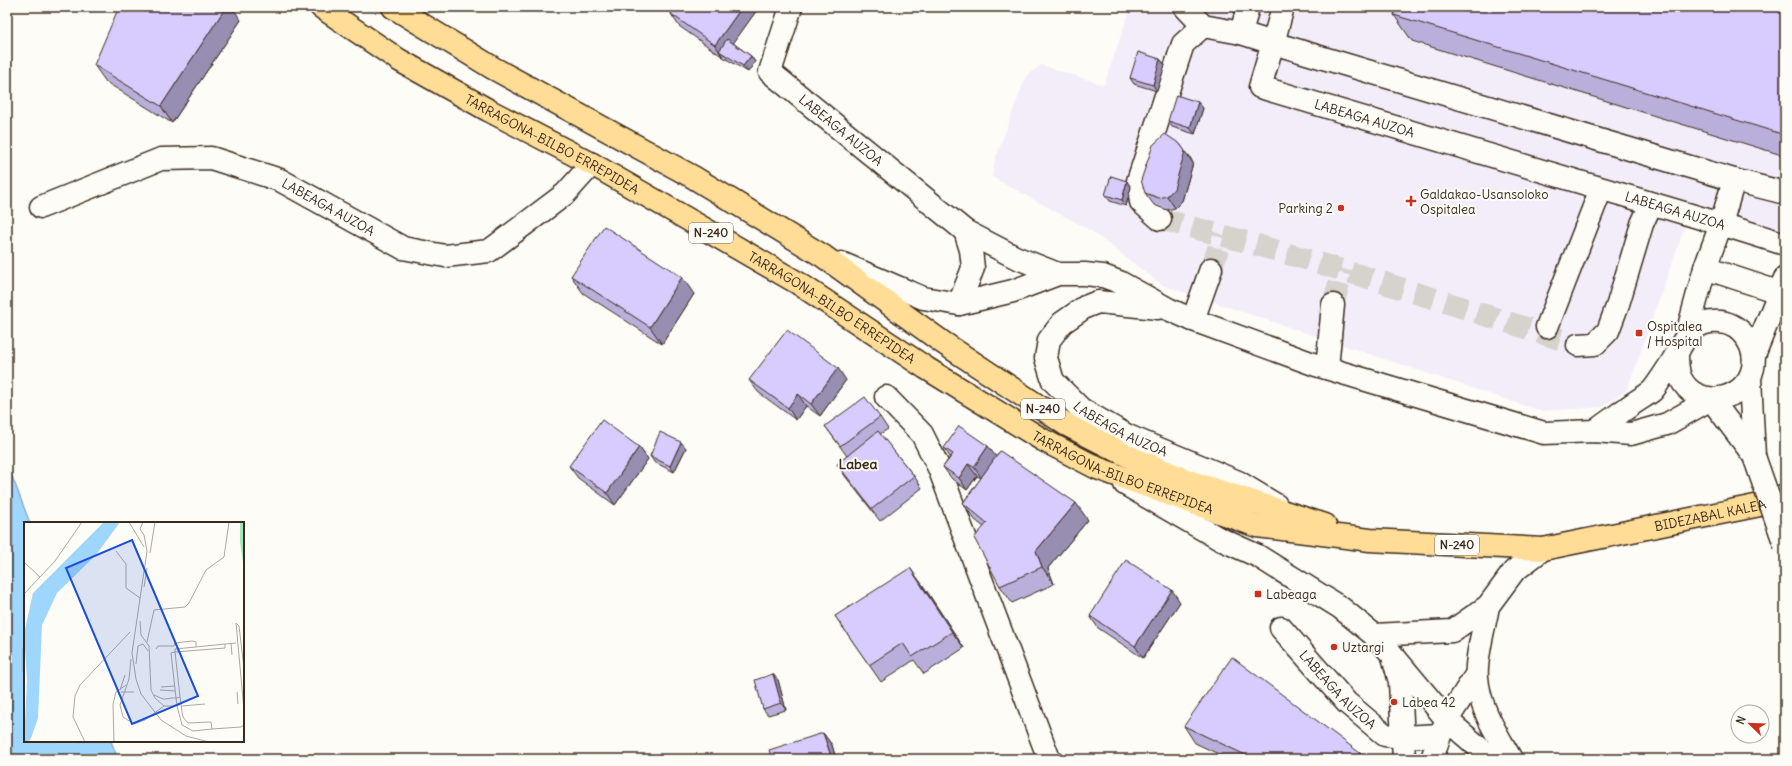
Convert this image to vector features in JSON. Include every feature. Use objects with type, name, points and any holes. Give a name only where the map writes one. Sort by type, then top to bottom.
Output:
[{"type":"highway","name":"TARRAGONA-BILBO ERREPIDEA","points":[[321,7],[399,60],[488,110],[592,164],[798,283],[926,368],[1036,436],[1097,468],[1257,526],[1370,540],[1544,550],[1634,532]]},
{"type":"highway","name":"TARRAGONA-BILBO ERREPIDEA","points":[[393,7],[493,68],[693,177],[823,256],[942,342],[1067,425],[1132,458],[1191,482],[1288,512],[1370,540]]},
{"type":"highway","name":"BIDEZABAL KALEA","points":[[1634,532],[1760,505],[1785,495]]},
{"type":"street","name":"LABEAGA AUZOA","points":[[791,7],[770,72],[965,231]]},
{"type":"street","points":[[1185,7],[1203,26],[1240,33],[1734,180],[1785,193]]},
{"type":"street","points":[[1240,33],[1248,7]]},
{"type":"street","name":"LABEAGA AUZOA","points":[[1283,7],[1274,43],[1260,87],[1721,224],[1734,180]]},
{"type":"street","points":[[1160,219],[1141,202],[1138,181],[1183,44],[1203,26]]},
{"type":"street","name":"LABEAGA AUZOA","points":[[41,207],[161,159],[211,158],[280,180],[403,248],[445,256],[489,250],[565,194],[592,164]]},
{"type":"street","points":[[1547,327],[1601,189]]},
{"type":"street","points":[[1578,345],[1595,344],[1608,331],[1618,304],[1642,224],[1651,204]]},
{"type":"street","points":[[1687,334],[1705,268],[1721,224],[1785,244]]},
{"type":"street","points":[[965,231],[1015,257],[1058,274]]},
{"type":"street","points":[[959,304],[974,268],[971,250],[965,231]]},
{"type":"street","name":"LABEAGA AUZOA","points":[[823,256],[923,298],[959,304],[1013,291],[1058,274],[1086,274],[1102,276],[1119,282],[1168,309],[1193,320],[1327,368],[1544,433],[1595,431],[1631,434],[1667,424],[1711,399]]},
{"type":"street","points":[[1705,268],[1782,285],[1754,355]]},
{"type":"street","points":[[1193,320],[1211,269]]},
{"type":"street","name":"LABEAGA AUZOA","points":[[1168,309],[1098,302],[1085,307],[1062,323],[1050,340],[1046,358],[1053,381],[1081,409],[1128,436],[1238,482],[1288,512]]},
{"type":"street","points":[[1327,368],[1333,305]]},
{"type":"street","points":[[1595,431],[1652,390],[1677,353],[1687,334],[1697,326],[1709,322],[1721,322],[1733,326],[1743,333],[1750,343],[1754,355],[1754,363],[1750,378],[1745,386],[1730,397],[1711,399],[1699,396],[1688,389],[1680,378],[1677,366],[1677,353]]},
{"type":"street","points":[[1750,378],[1754,456],[1785,545]]},
{"type":"street","points":[[886,397],[922,434],[939,468],[1049,759]]},
{"type":"street","points":[[1711,399],[1754,456]]},
{"type":"street","points":[[1097,468],[1218,538],[1258,556],[1341,608],[1374,635],[1391,653],[1444,727],[1492,759]]},
{"type":"street","points":[[1374,635],[1452,631],[1488,606],[1514,571],[1544,550]]},
{"type":"street","points":[[1488,606],[1476,676],[1481,699],[1490,722],[1510,759]]},
{"type":"street","name":"LABEAGA AUZOA","points":[[1281,628],[1347,703],[1385,735],[1402,737],[1444,727]]},
{"type":"street","points":[[1391,653],[1400,682],[1404,759]]},
{"type":"street","points":[[1432,759],[1444,727],[1476,676]]},
{"type":"shaded area","name":"Galdakao-Usansoloko Ospitalea","points":[[1131,7],[1785,7],[1785,257],[1685,226],[1627,390],[1602,407],[1541,411],[1162,285],[1090,230],[992,177],[995,160],[1026,76],[1041,65],[1104,85]]},
{"type":"water","points":[[7,463],[30,522],[24,522],[24,742],[111,742],[118,759],[7,759]]},
{"type":"building","points":[[119,7],[226,7],[161,106],[94,65]]},
{"type":"building","points":[[675,7],[742,7],[715,45],[671,14]]},
{"type":"building","points":[[1396,7],[1785,7],[1785,135],[1394,15]]},
{"type":"building","points":[[727,39],[751,56],[743,66],[719,51]]},
{"type":"building","points":[[1138,52],[1160,59],[1153,85],[1130,78]]},
{"type":"building","points":[[1176,95],[1198,102],[1190,128],[1168,121]]},
{"type":"building","points":[[1165,134],[1180,144],[1185,151],[1174,189],[1167,196],[1159,198],[1145,193],[1141,180],[1153,145]]},
{"type":"building","points":[[1111,176],[1127,181],[1122,200],[1105,195]]},
{"type":"building","points":[[604,226],[682,277],[650,327],[571,276]]},
{"type":"building","points":[[787,330],[838,368],[811,404],[798,394],[788,408],[749,380]]},
{"type":"building","points":[[865,397],[880,417],[840,446],[825,426]]},
{"type":"building","points":[[602,420],[639,447],[607,493],[569,466]]},
{"type":"building","points":[[959,426],[988,446],[974,467],[968,464],[959,478],[943,467],[953,454],[944,448]]},
{"type":"building","points":[[878,431],[914,476],[872,509],[837,464]]},
{"type":"building","points":[[660,432],[681,442],[670,466],[650,456]]},
{"type":"building","points":[[1000,451],[1076,503],[1036,551],[1042,567],[1000,586],[974,538],[987,523],[963,503]]},
{"type":"building","points":[[1126,560],[1172,590],[1135,646],[1090,616]]},
{"type":"building","points":[[910,568],[952,632],[912,657],[903,643],[869,665],[835,616]]},
{"type":"building","points":[[1232,657],[1360,753],[1353,759],[1254,759],[1184,726]]},
{"type":"building","points":[[773,674],[781,703],[763,709],[755,680]]},
{"type":"building","points":[[823,733],[831,756],[822,759],[772,759],[769,750]]},
{"type":"tunnel","points":[[1160,219],[1318,263],[1578,345]]},
{"type":"tunnel","points":[[1211,269],[1223,235]]},
{"type":"tunnel","points":[[1333,305],[1343,269]]},
{"type":"place","name":"Galdakao-Usansoloko Ospitalea","points":[[1411,201]]},
{"type":"place","name":"Parking 2","points":[[1341,208]]},
{"type":"place","name":"Ospitalea / Hospital","points":[[1639,333]]},
{"type":"place","name":"Labeaga","points":[[1258,594]]},
{"type":"place","name":"Uztargi","points":[[1334,647]]},
{"type":"place","name":"Labea 42","points":[[1394,702]]},
{"type":"district","name":"Labea","points":[[858,464]]}]
